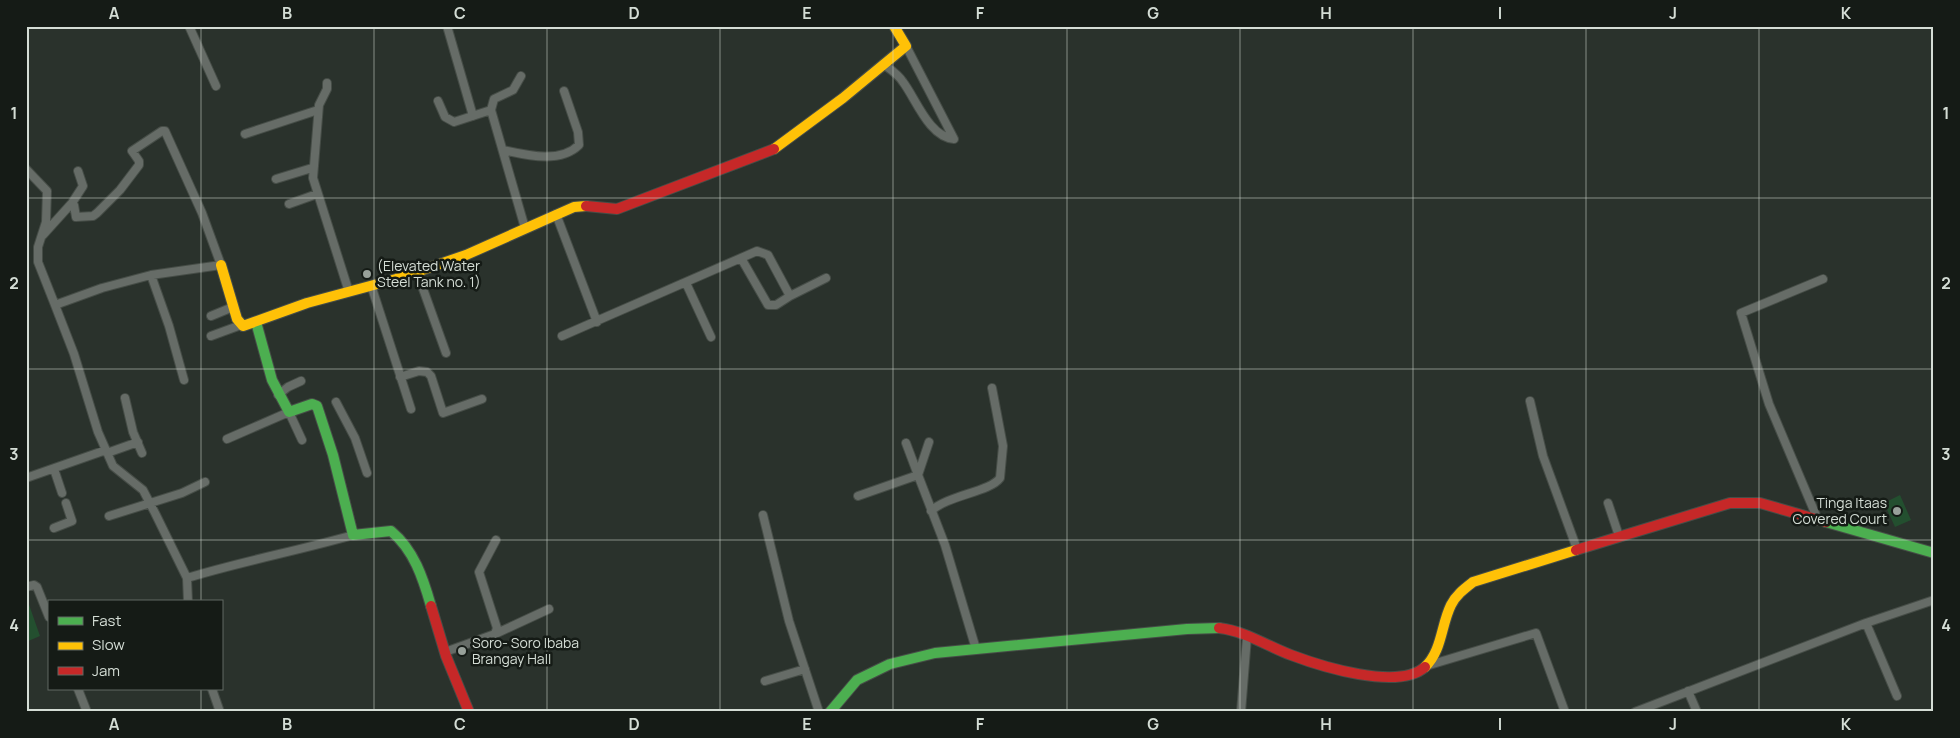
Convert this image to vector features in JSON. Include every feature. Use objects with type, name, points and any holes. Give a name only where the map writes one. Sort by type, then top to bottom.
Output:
[{"type":"street","points":[[189,26],[216,86]]},
{"type":"street","points":[[447,26],[473,116]]},
{"type":"street","points":[[883,64],[898,76],[936,130],[944,137],[954,139],[894,26]]},
{"type":"street","points":[[211,336],[307,303],[417,272],[466,255],[556,214],[574,208],[587,206],[617,209],[773,148],[843,98],[906,46]]},
{"type":"street","points":[[521,76],[513,90],[494,99],[491,110],[526,228]]},
{"type":"street","points":[[326,83],[327,89],[318,110],[312,168],[317,194],[336,247],[349,292]]},
{"type":"street","points":[[503,150],[528,157],[570,152],[580,145],[578,132],[564,91]]},
{"type":"street","points":[[438,101],[445,117],[449,121],[454,122],[491,110]]},
{"type":"street","points":[[245,134],[318,110]]},
{"type":"street","points":[[72,203],[76,218],[93,216],[97,213],[120,190],[139,165],[132,151],[162,131],[165,131],[202,212],[241,325]]},
{"type":"street","points":[[276,179],[312,168]]},
{"type":"street","points":[[26,169],[47,191],[47,217],[38,247],[38,262],[74,354],[98,432],[113,466],[138,485],[175,549],[187,578],[188,600]]},
{"type":"street","points":[[43,235],[72,203],[83,186],[78,172]]},
{"type":"street","points":[[290,204],[317,194]]},
{"type":"street","points":[[556,214],[597,322]]},
{"type":"street","points":[[562,336],[757,251],[768,255],[790,296]]},
{"type":"street","points":[[741,258],[768,305],[776,305],[826,278]]},
{"type":"street","points":[[55,304],[102,288],[151,275],[221,265]]},
{"type":"street","points":[[417,272],[446,353]]},
{"type":"street","points":[[151,275],[169,326],[184,380]]},
{"type":"street","points":[[1818,520],[1769,404],[1741,313],[1823,279]]},
{"type":"street","points":[[686,283],[712,337]]},
{"type":"street","points":[[371,285],[411,409]]},
{"type":"street","points":[[211,316],[234,307]]},
{"type":"street","points":[[256,322],[278,395],[289,412],[302,440]]},
{"type":"street","points":[[400,377],[420,371],[427,372],[431,376],[443,413],[482,399]]},
{"type":"street","points":[[278,395],[301,381]]},
{"type":"street","points":[[931,511],[943,502],[992,484],[1000,478],[1003,446],[992,388]]},
{"type":"street","points":[[125,398],[142,452]]},
{"type":"street","points":[[1530,401],[1543,456],[1577,549]]},
{"type":"street","points":[[336,402],[355,438],[367,472]]},
{"type":"street","points":[[227,439],[289,412],[312,404],[317,406],[333,455],[354,535]]},
{"type":"street","points":[[26,478],[138,442]]},
{"type":"street","points":[[918,475],[929,442]]},
{"type":"street","points":[[906,443],[931,511],[946,545],[976,649]]},
{"type":"street","points":[[54,469],[62,493]]},
{"type":"street","points":[[858,496],[918,475]]},
{"type":"street","points":[[109,516],[182,493],[204,482]]},
{"type":"street","points":[[1608,502],[1619,536]]},
{"type":"street","points":[[54,528],[72,521],[66,503]]},
{"type":"street","points":[[830,712],[857,680],[890,664],[935,653],[1187,629],[1225,629],[1294,656],[1365,675],[1407,675],[1419,672],[1434,655],[1451,602],[1461,589],[1473,582],[1730,503],[1760,503],[1934,553]]},
{"type":"street","points":[[763,515],[789,621],[819,712]]},
{"type":"street","points":[[187,578],[217,568],[310,548],[354,535],[391,531],[404,541],[428,596],[465,711]]},
{"type":"street","points":[[495,634],[497,628],[479,572],[496,540]]},
{"type":"street","points":[[26,587],[34,585],[37,587],[48,614]]},
{"type":"street","points":[[1635,712],[1866,623],[1934,600]]},
{"type":"street","points":[[445,652],[495,634],[549,609]]},
{"type":"street","points":[[1866,623],[1897,696]]},
{"type":"street","points":[[1426,666],[1536,633],[1565,712]]},
{"type":"street","points":[[1238,711],[1247,636]]},
{"type":"street","points":[[765,681],[805,669]]},
{"type":"street","points":[[80,690],[87,712]]},
{"type":"street","points":[[212,690],[220,712]]},
{"type":"street","points":[[1688,691],[1697,712]]},
{"type":"green space","name":"Tinga Itaas Covered Court","points":[[1900,495],[1911,520],[1895,527],[1884,503]]},
{"type":"green space","points":[[26,596],[40,636],[26,642]]},
{"type":"traffic: fast","points":[[256,322],[272,380],[289,412],[312,404],[317,406],[333,455],[353,535],[391,531],[406,547],[417,565],[431,606]]},
{"type":"traffic: fast","points":[[1826,522],[1934,553]]},
{"type":"traffic: fast","points":[[830,712],[857,680],[890,664],[935,653],[1187,629],[1219,628]]},
{"type":"traffic: slow","points":[[774,149],[843,98],[906,46],[894,26]]},
{"type":"traffic: slow","points":[[221,265],[237,319],[243,326],[307,303],[396,279],[466,255],[574,207],[586,206]]},
{"type":"traffic: slow","points":[[1425,667],[1435,653],[1448,613],[1453,601],[1460,592],[1473,582],[1576,550]]},
{"type":"traffic: jam","points":[[586,206],[617,209],[774,149]]},
{"type":"traffic: jam","points":[[1576,550],[1730,503],[1760,503],[1826,522]]},
{"type":"traffic: jam","points":[[431,606],[446,656],[469,712]]},
{"type":"traffic: jam","points":[[1219,628],[1247,635],[1304,660],[1359,674],[1397,677],[1413,674],[1425,667]]},
{"type":"place","name":"(Elevated Water Steel Tank no. 1)","points":[[367,274]]},
{"type":"place","name":"Tinga Itaas Covered Court","points":[[1897,511]]},
{"type":"place","name":"Soro- Soro Ibaba Brangay Hall","points":[[462,651]]}]
